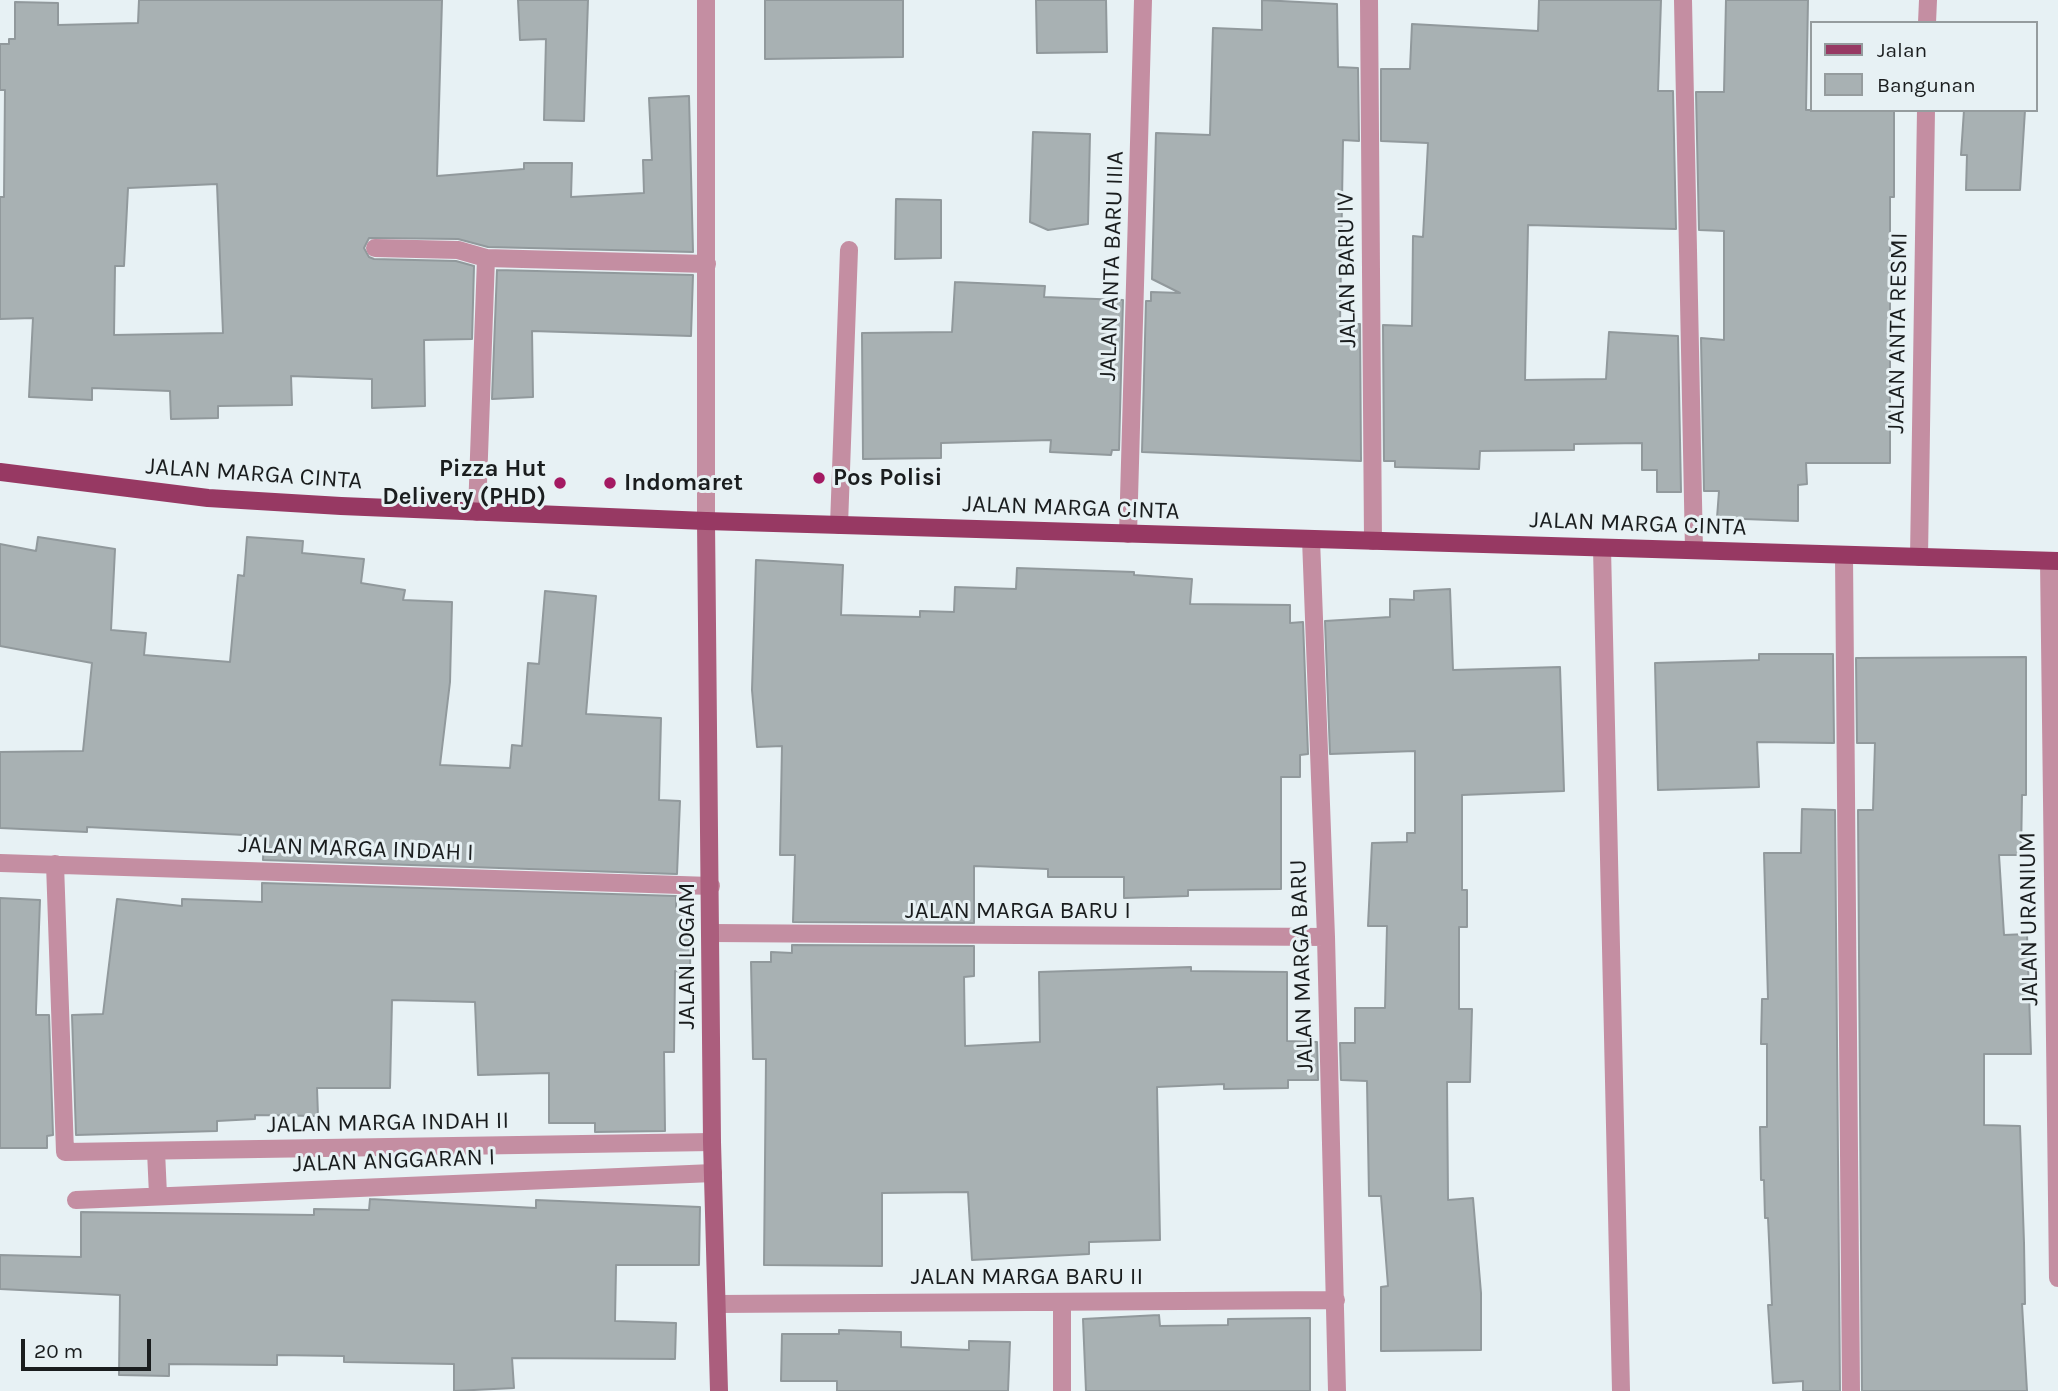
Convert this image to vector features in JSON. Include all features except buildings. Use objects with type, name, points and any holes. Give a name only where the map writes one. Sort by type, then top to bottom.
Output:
[{"type":"main road","name":"JALAN MARGA CINTA","points":[[0,472],[208,498],[477,512],[2054,561]]},
{"type":"street","points":[[702,521],[707,264],[706,0]]},
{"type":"street","name":"JALAN ANTA BARU IIIA","points":[[1128,534],[1143,0]]},
{"type":"street","name":"JALAN BARU IV","points":[[1369,0],[1373,541]]},
{"type":"street","points":[[1683,0],[1694,550]]},
{"type":"street","points":[[1927,21],[1928,0]]},
{"type":"street","name":"JALAN ANTA RESMI","points":[[1919,557],[1926,112]]},
{"type":"street","points":[[375,248],[458,250],[486,258],[707,264]]},
{"type":"street","points":[[839,525],[849,250]]},
{"type":"street","points":[[477,512],[486,258]]},
{"type":"street","name":"JALAN LOGAM","points":[[702,521],[711,886],[712,1142],[719,1391]]},
{"type":"street","name":"JALAN MARGA BARU","points":[[1311,539],[1326,937],[1336,1391]]},
{"type":"street","points":[[1602,548],[1621,1391]]},
{"type":"street","points":[[1844,555],[1851,1391]]},
{"type":"street","name":"JALAN URANIUM","points":[[2054,561],[2058,1278]]},
{"type":"street","name":"JALAN MARGA INDAH I","points":[[0,863],[711,886]]},
{"type":"street","name":"JALAN MARGA INDAH II","points":[[55,864],[65,1152],[712,1142]]},
{"type":"street","name":"JALAN MARGA BARU I","points":[[711,933],[1326,937]]},
{"type":"street","points":[[156,1151],[158,1195]]},
{"type":"street","name":"JALAN ANGGARAN I","points":[[76,1200],[713,1173]]},
{"type":"street","name":"JALAN MARGA BARU II","points":[[718,1304],[1336,1300]]},
{"type":"street","points":[[1062,1302],[1062,1391]]},
{"type":"place","name":"Pos Polisi","points":[[819,478]]},
{"type":"place","name":"Pizza Hut Delivery (PHD)","points":[[560,483]]},
{"type":"place","name":"Indomaret","points":[[610,483]]}]
